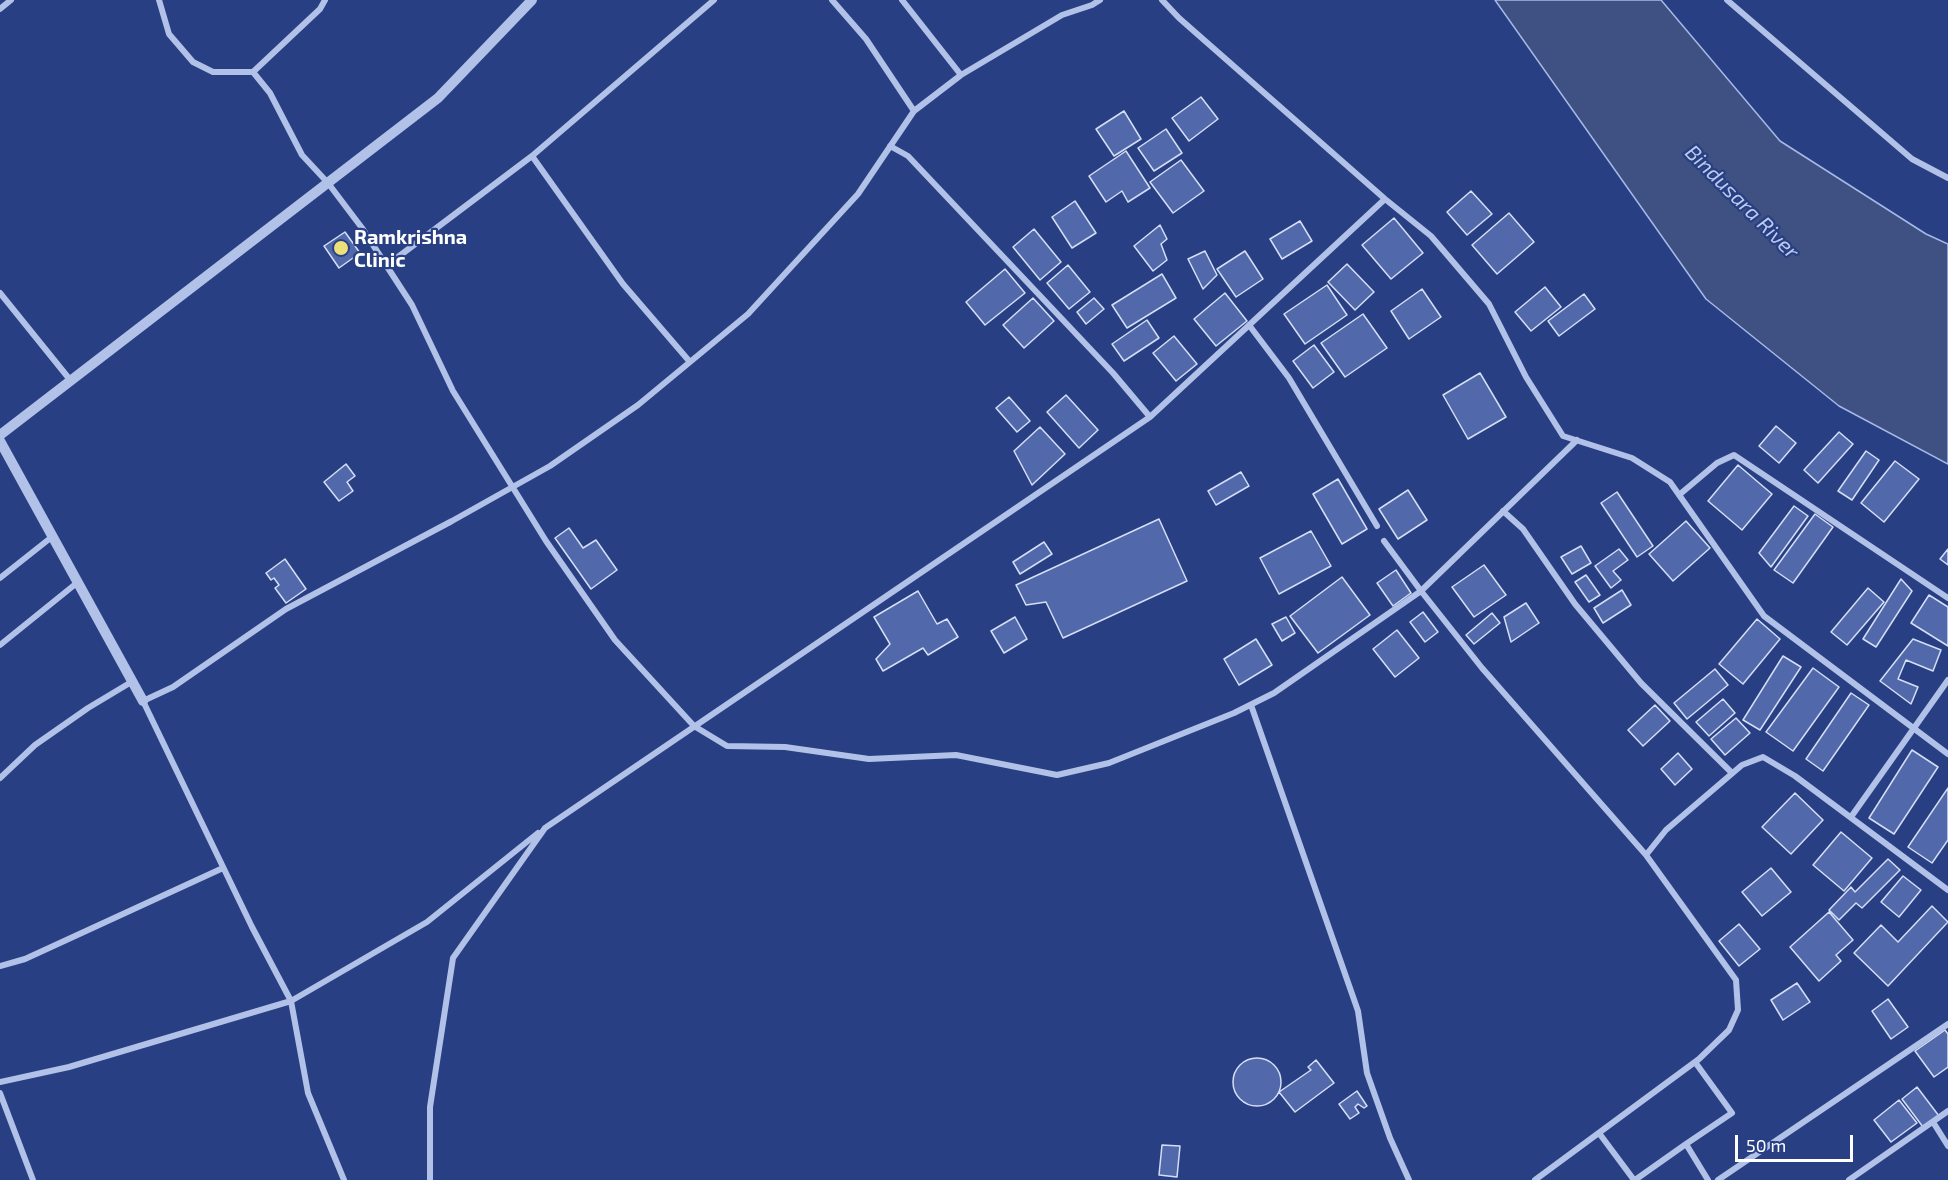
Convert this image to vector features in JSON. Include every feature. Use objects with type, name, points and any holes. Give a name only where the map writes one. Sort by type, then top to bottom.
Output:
[{"type":"street","points":[[0,9],[11,0]]},
{"type":"street","points":[[159,0],[169,34],[194,62],[213,72],[253,72],[320,9],[325,0]]},
{"type":"street","points":[[0,435],[438,98],[532,0]]},
{"type":"street","points":[[386,266],[532,156],[714,0]]},
{"type":"street","points":[[832,0],[866,39],[914,111]]},
{"type":"street","points":[[902,0],[962,75]]},
{"type":"street","points":[[143,701],[173,687],[286,609],[550,466],[638,405],[748,314],[858,194],[914,111],[962,75],[1062,15],[1100,0]]},
{"type":"street","points":[[1162,0],[1179,18],[1385,199],[1431,236],[1489,304],[1526,377],[1563,435],[1632,458],[1670,482],[1764,616],[1948,754]]},
{"type":"street","points":[[1727,0],[1912,159],[1948,178]]},
{"type":"street","points":[[253,72],[270,93],[302,155],[328,183],[412,305],[453,391],[546,541],[615,640],[694,726],[727,746],[785,747],[869,759],[956,755],[1057,775],[1109,763],[1234,713],[1274,693],[1421,591],[1576,440]]},
{"type":"street","points":[[890,146],[908,156],[1105,364],[1150,417]]},
{"type":"street","points":[[532,156],[623,284],[690,362]]},
{"type":"street","points":[[0,1082],[69,1067],[291,1001],[427,922],[545,828],[1150,417],[1385,199]]},
{"type":"street","points":[[0,293],[71,381]]},
{"type":"street","points":[[1249,325],[1289,378],[1377,526]]},
{"type":"street","points":[[0,441],[133,681],[252,927],[291,1001],[309,1094],[344,1180]]},
{"type":"street","points":[[1679,495],[1717,463],[1734,455],[1948,598]]},
{"type":"street","points":[[1503,512],[1523,529],[1575,604],[1641,683],[1732,773]]},
{"type":"street","points":[[0,578],[53,536]]},
{"type":"street","points":[[1384,541],[1482,668],[1646,855],[1736,980],[1738,1010],[1729,1030],[1695,1062],[1535,1180]]},
{"type":"street","points":[[0,645],[78,582]]},
{"type":"street","points":[[1851,818],[1912,728],[1948,680]]},
{"type":"street","points":[[0,778],[34,745],[133,681]]},
{"type":"street","points":[[1251,705],[1358,1011],[1367,1073],[1390,1138],[1409,1180]]},
{"type":"street","points":[[1646,855],[1666,830],[1732,773],[1742,765],[1763,757],[1795,776],[1948,890]]},
{"type":"street","points":[[430,1180],[430,1107],[453,958],[545,828]]},
{"type":"street","points":[[0,966],[25,959],[223,868]]},
{"type":"street","points":[[1718,1180],[1948,1024]]},
{"type":"street","points":[[1599,1133],[1635,1180],[1732,1113],[1695,1062]]},
{"type":"street","points":[[0,1093],[33,1180]]},
{"type":"street","points":[[1849,1180],[1948,1111]]},
{"type":"street","points":[[1933,1122],[1948,1146]]},
{"type":"street","points":[[1686,1144],[1708,1180]]},
{"type":"water","name":"Bindusara River","points":[[1495,0],[1661,0],[1780,141],[1926,234],[1948,244],[1948,464],[1839,406],[1706,299]]},
{"type":"building","points":[[1201,97],[1218,119],[1189,141],[1172,118]]},
{"type":"building","points":[[1124,111],[1141,139],[1114,156],[1096,129]]},
{"type":"building","points":[[1166,129],[1182,153],[1154,171],[1138,148]]},
{"type":"building","points":[[1126,151],[1150,188],[1128,202],[1122,191],[1106,202],[1089,176]]},
{"type":"building","points":[[1181,160],[1204,191],[1173,213],[1150,182]]},
{"type":"building","points":[[1471,191],[1492,214],[1467,235],[1447,212]]},
{"type":"building","points":[[1075,201],[1096,233],[1072,248],[1052,217]]},
{"type":"building","points":[[1509,213],[1534,242],[1497,274],[1472,245]]},
{"type":"building","points":[[1394,218],[1423,253],[1391,279],[1362,245]]},
{"type":"building","points":[[1300,221],[1312,241],[1282,259],[1270,239]]},
{"type":"building","points":[[1160,225],[1167,239],[1161,244],[1167,260],[1153,271],[1134,246]]},
{"type":"building","points":[[1034,229],[1061,262],[1040,280],[1013,247]]},
{"type":"building","points":[[345,232],[360,253],[339,268],[324,246]]},
{"type":"building","points":[[1205,251],[1217,275],[1203,289],[1188,259]]},
{"type":"building","points":[[1245,251],[1263,279],[1236,297],[1217,269]]},
{"type":"building","points":[[1347,264],[1374,292],[1355,310],[1328,282]]},
{"type":"building","points":[[1068,265],[1090,292],[1069,309],[1047,283]]},
{"type":"building","points":[[1005,269],[1025,293],[985,325],[966,302]]},
{"type":"building","points":[[1162,274],[1176,298],[1127,328],[1112,305]]},
{"type":"building","points":[[1327,285],[1347,315],[1305,344],[1284,314]]},
{"type":"building","points":[[1545,287],[1561,307],[1531,331],[1515,312]]},
{"type":"building","points":[[1422,289],[1441,317],[1409,339],[1391,311]]},
{"type":"building","points":[[1225,293],[1247,321],[1216,346],[1194,319]]},
{"type":"building","points":[[1584,294],[1595,309],[1559,336],[1548,321]]},
{"type":"building","points":[[1033,298],[1054,321],[1024,348],[1003,325]]},
{"type":"building","points":[[1094,298],[1104,309],[1086,324],[1077,312]]},
{"type":"building","points":[[1363,314],[1387,348],[1345,377],[1321,343]]},
{"type":"building","points":[[1147,320],[1159,338],[1124,361],[1112,344]]},
{"type":"building","points":[[1174,336],[1197,364],[1176,381],[1153,353]]},
{"type":"building","points":[[1314,345],[1334,372],[1313,388],[1293,361]]},
{"type":"building","points":[[1480,373],[1506,417],[1468,439],[1443,395]]},
{"type":"building","points":[[1066,395],[1098,430],[1079,448],[1047,412]]},
{"type":"building","points":[[1009,397],[1030,421],[1017,432],[996,408]]},
{"type":"building","points":[[1776,426],[1796,443],[1779,463],[1759,446]]},
{"type":"building","points":[[1040,427],[1065,454],[1032,485],[1014,451]]},
{"type":"building","points":[[1839,432],[1853,444],[1818,483],[1804,470]]},
{"type":"building","points":[[1866,451],[1879,460],[1852,500],[1838,491]]},
{"type":"building","points":[[1895,461],[1919,479],[1884,522],[1861,503]]},
{"type":"building","points":[[346,464],[355,476],[347,482],[353,491],[339,501],[324,482]]},
{"type":"building","points":[[1738,465],[1772,494],[1742,530],[1708,501]]},
{"type":"building","points":[[1241,472],[1249,486],[1216,505],[1208,491]]},
{"type":"building","points":[[1338,479],[1367,529],[1342,544],[1313,494]]},
{"type":"building","points":[[1408,490],[1427,520],[1398,539],[1379,509]]},
{"type":"building","points":[[1617,492],[1653,546],[1637,557],[1601,503]]},
{"type":"building","points":[[1794,506],[1808,516],[1771,567],[1759,553]]},
{"type":"building","points":[[1815,514],[1833,527],[1793,583],[1774,570]]},
{"type":"building","points":[[1159,519],[1187,581],[1063,638],[1046,602],[1026,605],[1016,585]]},
{"type":"building","points":[[1686,521],[1710,548],[1673,581],[1649,554]]},
{"type":"building","points":[[569,528],[583,548],[596,540],[617,570],[591,589],[555,538]]},
{"type":"building","points":[[1311,531],[1331,566],[1279,594],[1260,558]]},
{"type":"building","points":[[1044,542],[1052,554],[1020,574],[1013,562]]},
{"type":"building","points":[[1581,546],[1591,563],[1572,574],[1561,557]]},
{"type":"building","points":[[1619,549],[1628,560],[1613,571],[1621,580],[1611,588],[1595,566]]},
{"type":"building","points":[[1948,549],[1948,565],[1940,559]]},
{"type":"building","points":[[285,559],[306,589],[286,603],[275,588],[279,585],[266,573]]},
{"type":"building","points":[[1484,565],[1506,595],[1474,617],[1452,587]]},
{"type":"building","points":[[1396,570],[1411,593],[1393,606],[1377,583]]},
{"type":"building","points":[[1586,575],[1600,595],[1589,602],[1575,582]]},
{"type":"building","points":[[1342,577],[1370,615],[1318,653],[1290,616]]},
{"type":"building","points":[[1901,579],[1912,591],[1876,647],[1863,639]]},
{"type":"building","points":[[1868,588],[1884,602],[1847,645],[1831,632]]},
{"type":"building","points":[[1622,590],[1631,605],[1603,623],[1594,608]]},
{"type":"building","points":[[918,591],[937,624],[947,619],[958,637],[928,655],[923,648],[883,671],[876,659],[890,644],[874,617]]},
{"type":"building","points":[[1929,595],[1948,607],[1948,646],[1911,623]]},
{"type":"building","points":[[1526,603],[1539,623],[1511,642],[1504,617]]},
{"type":"building","points":[[1423,612],[1438,632],[1425,642],[1410,622]]},
{"type":"building","points":[[1492,613],[1500,623],[1474,644],[1466,635]]},
{"type":"building","points":[[1015,617],[1027,639],[1004,653],[991,631]]},
{"type":"building","points":[[1286,617],[1295,633],[1282,641],[1272,624]]},
{"type":"building","points":[[1757,619],[1780,639],[1743,684],[1719,664]]},
{"type":"building","points":[[1397,630],[1419,658],[1395,677],[1373,649]]},
{"type":"building","points":[[1256,639],[1272,665],[1239,685],[1224,659]]},
{"type":"building","points":[[1913,639],[1941,650],[1933,671],[1906,660],[1898,679],[1918,687],[1911,704],[1880,681]]},
{"type":"building","points":[[1783,656],[1801,667],[1760,730],[1743,720]]},
{"type":"building","points":[[1813,668],[1839,687],[1793,751],[1766,732]]},
{"type":"building","points":[[1715,669],[1728,685],[1687,719],[1674,703]]},
{"type":"building","points":[[1851,693],[1869,705],[1823,771],[1806,759]]},
{"type":"building","points":[[1723,699],[1735,713],[1709,736],[1696,722]]},
{"type":"building","points":[[1655,705],[1670,721],[1643,746],[1628,730]]},
{"type":"building","points":[[1736,718],[1750,733],[1725,755],[1711,739]]},
{"type":"building","points":[[1912,750],[1938,767],[1894,834],[1869,818]]},
{"type":"building","points":[[1678,753],[1692,769],[1675,785],[1661,769]]},
{"type":"building","points":[[1948,788],[1948,840],[1932,863],[1908,847]]},
{"type":"building","points":[[1795,793],[1823,820],[1791,854],[1762,827]]},
{"type":"building","points":[[1841,832],[1872,858],[1844,891],[1813,865]]},
{"type":"building","points":[[1888,859],[1900,870],[1862,908],[1856,903],[1839,920],[1829,910],[1851,887],[1855,892]]},
{"type":"building","points":[[1771,868],[1791,892],[1762,916],[1742,892]]},
{"type":"building","points":[[1903,876],[1921,890],[1899,917],[1881,902]]},
{"type":"building","points":[[1932,906],[1948,922],[1888,986],[1854,953],[1881,925],[1898,942]]},
{"type":"building","points":[[1829,912],[1853,940],[1836,955],[1841,961],[1819,981],[1790,947]]},
{"type":"building","points":[[1739,924],[1760,949],[1739,966],[1719,941]]},
{"type":"building","points":[[1797,983],[1810,1002],[1783,1020],[1771,1000]]},
{"type":"building","points":[[1888,999],[1908,1027],[1891,1039],[1872,1011]]},
{"type":"building","points":[[1945,1030],[1948,1034],[1948,1067],[1934,1077],[1915,1051]]},
{"type":"building","points":[[1257,1058],[1274,1065],[1281,1082],[1274,1099],[1257,1106],[1240,1099],[1233,1082],[1240,1065]]},
{"type":"building","points":[[1316,1060],[1334,1083],[1295,1112],[1279,1092],[1311,1070],[1308,1067]]},
{"type":"building","points":[[1917,1087],[1939,1116],[1923,1127],[1902,1099]]},
{"type":"building","points":[[1357,1091],[1367,1106],[1364,1108],[1358,1104],[1355,1107],[1359,1113],[1350,1119],[1339,1104]]},
{"type":"building","points":[[1899,1100],[1917,1123],[1891,1142],[1874,1120]]},
{"type":"building","points":[[1162,1145],[1180,1146],[1177,1177],[1159,1175]]},
{"type":"place","name":"Ramkrishna Clinic","points":[[341,248]]}]
